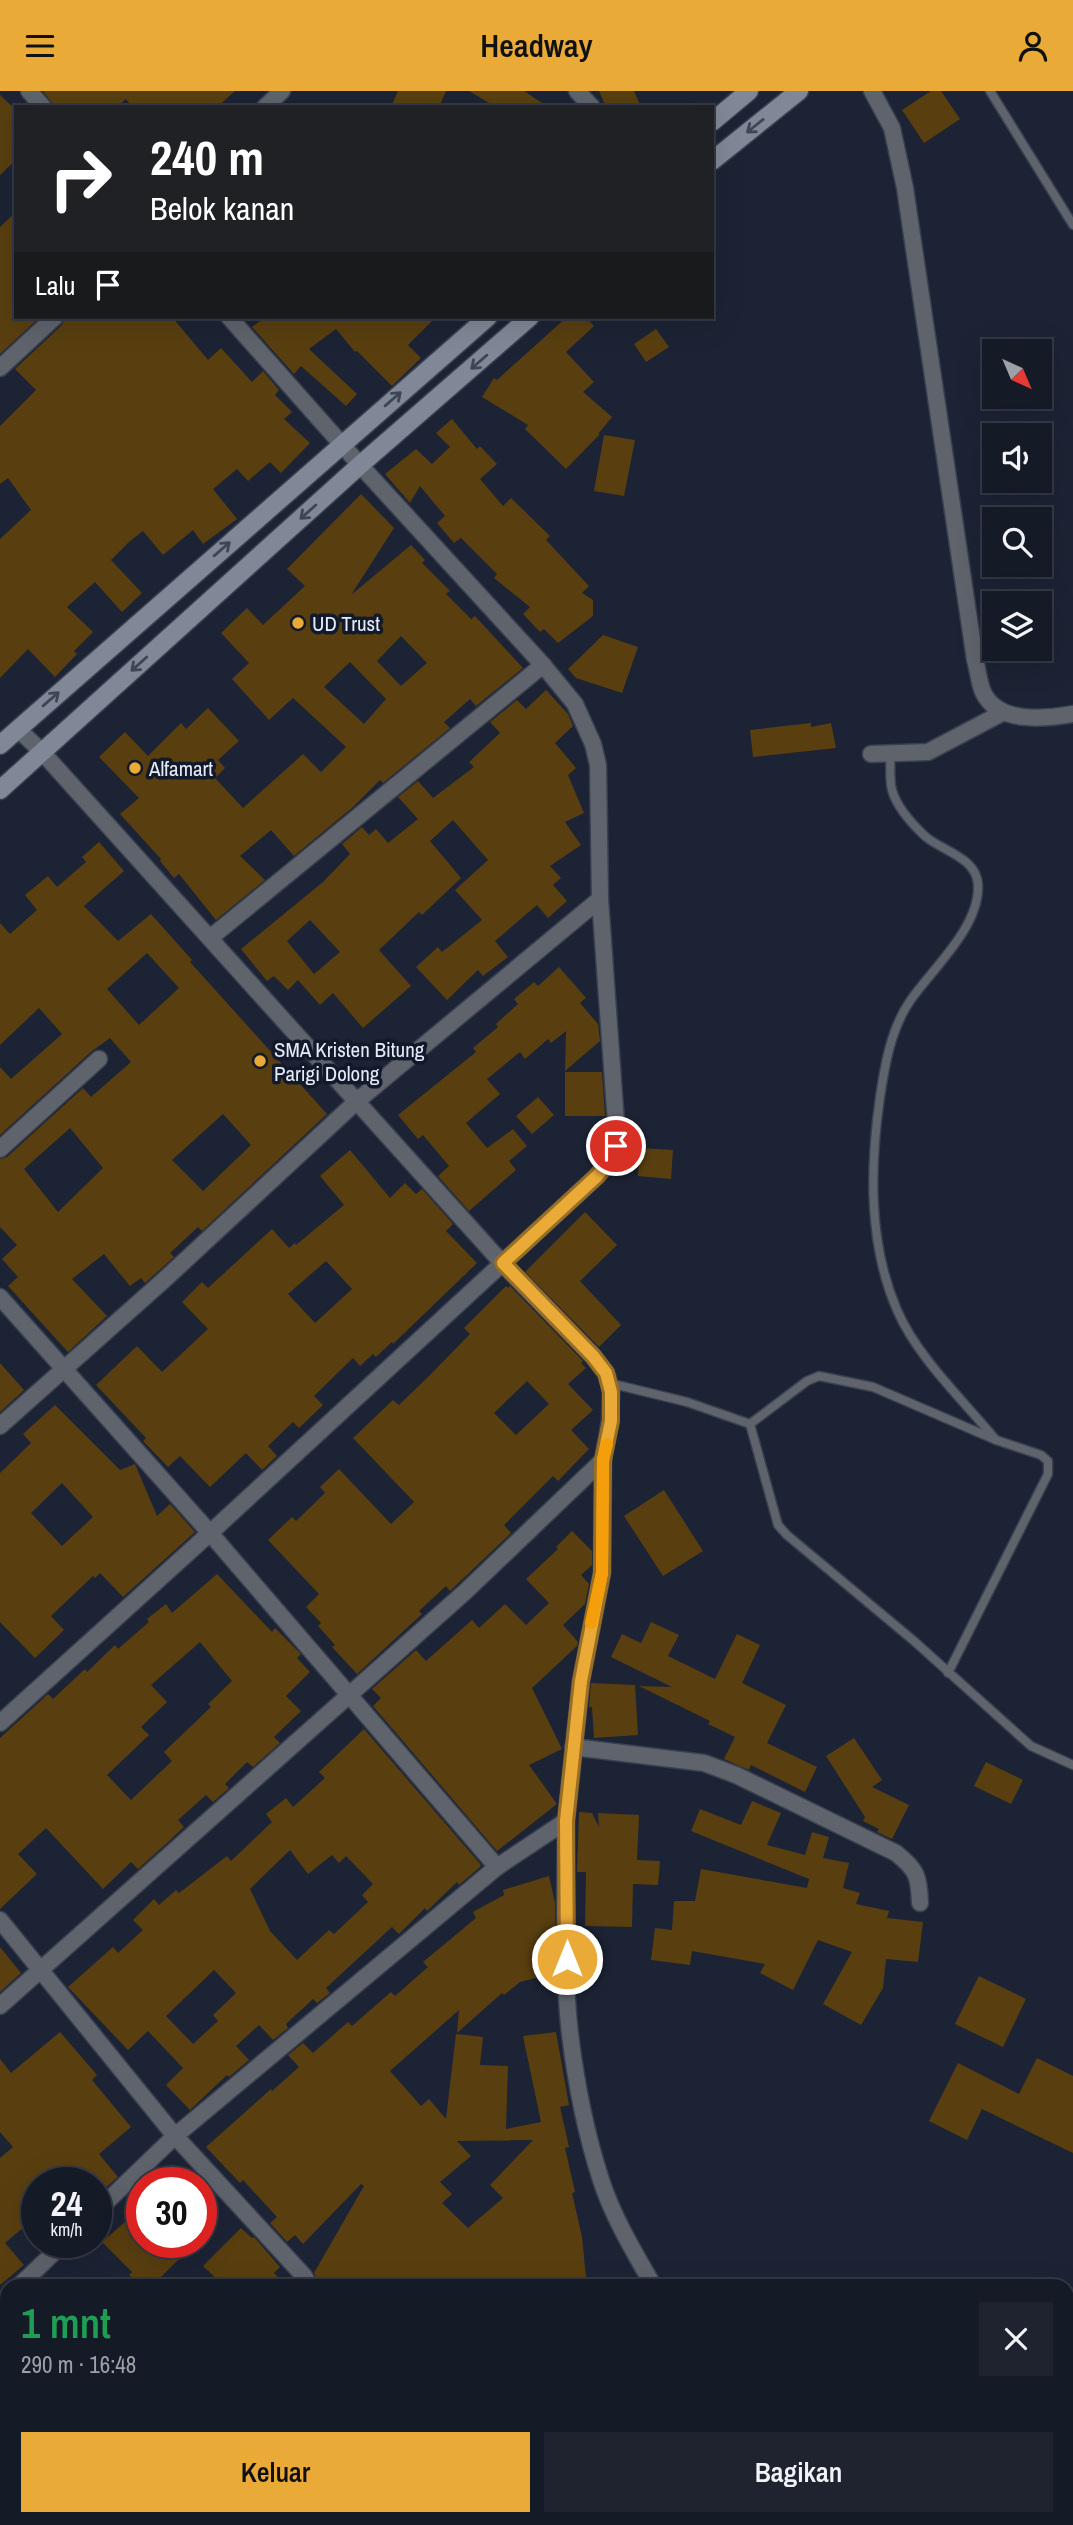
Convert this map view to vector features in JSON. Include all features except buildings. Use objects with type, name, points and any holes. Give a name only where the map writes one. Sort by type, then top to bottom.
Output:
[{"type":"street","points":[[29,91],[41,105]]},
{"type":"street","points":[[267,105],[282,91]]},
{"type":"street","points":[[577,91],[590,105]]},
{"type":"street","points":[[714,120],[749,91]]},
{"type":"street","points":[[714,159],[799,91]]},
{"type":"street","points":[[872,91],[892,128],[905,188],[975,660],[982,691],[1002,713],[1023,717],[1073,714]]},
{"type":"street","points":[[0,369],[53,319]]},
{"type":"street","points":[[0,1723],[597,1176],[610,1160],[616,1146],[600,899],[598,765],[593,744],[575,704],[543,665],[231,319]]},
{"type":"street","points":[[0,745],[486,319]]},
{"type":"street","points":[[0,790],[360,465],[528,319]]},
{"type":"street","points":[[210,938],[543,665]]},
{"type":"street","points":[[871,754],[928,753],[1002,713]]},
{"type":"street","points":[[18,729],[42,752],[503,1263],[593,1356],[606,1373],[611,1392],[611,1421],[603,1460],[602,1573],[583,1668],[566,1821],[568,2002],[570,2036],[582,2104],[602,2182],[631,2246],[650,2279]]},
{"type":"street","points":[[0,1426],[164,1280],[357,1101],[600,899]]},
{"type":"street","points":[[0,1149],[99,1059]]},
{"type":"street","points":[[0,1297],[210,1533],[496,1867]]},
{"type":"street","points":[[0,2006],[351,1696],[603,1460]]},
{"type":"street","points":[[573,1747],[681,1758],[724,1770],[896,1853],[911,1865],[919,1878],[920,1903]]},
{"type":"street","points":[[112,2197],[175,2136],[496,1867],[566,1821]]},
{"type":"street","points":[[0,1920],[175,2136],[306,2279]]},
{"type":"street","points":[[26,2279],[48,2258]]},
{"type":"lane","points":[[990,91],[1073,225]]},
{"type":"lane","points":[[890,753],[892,791],[906,816],[928,838],[958,855],[979,882],[973,915],[909,1003],[884,1068],[873,1153],[877,1231],[897,1311],[927,1358],[996,1440]]},
{"type":"lane","points":[[750,1424],[807,1381],[819,1376],[873,1387],[996,1440],[1041,1455],[1048,1461],[1048,1473],[948,1673]]},
{"type":"lane","points":[[609,1383],[687,1402],[750,1424]]},
{"type":"lane","points":[[750,1424],[778,1525],[787,1535],[914,1641],[1031,1746],[1073,1765]]},
{"type":"slow traffic","points":[[591,1623],[602,1573],[603,1460],[607,1444]]},
{"type":"place","name":"UD Trust","points":[[298,623]]},
{"type":"place","name":"Alfamart","points":[[135,768]]},
{"type":"place","name":"SMA Kristen Bitung Parigi Dolong","points":[[260,1061]]},
{"type":"route","points":[[567,1959],[566,1821],[581,1681],[602,1573],[603,1460],[611,1421],[611,1392],[606,1373],[593,1356],[503,1263],[597,1176],[610,1160],[616,1146]]}]
